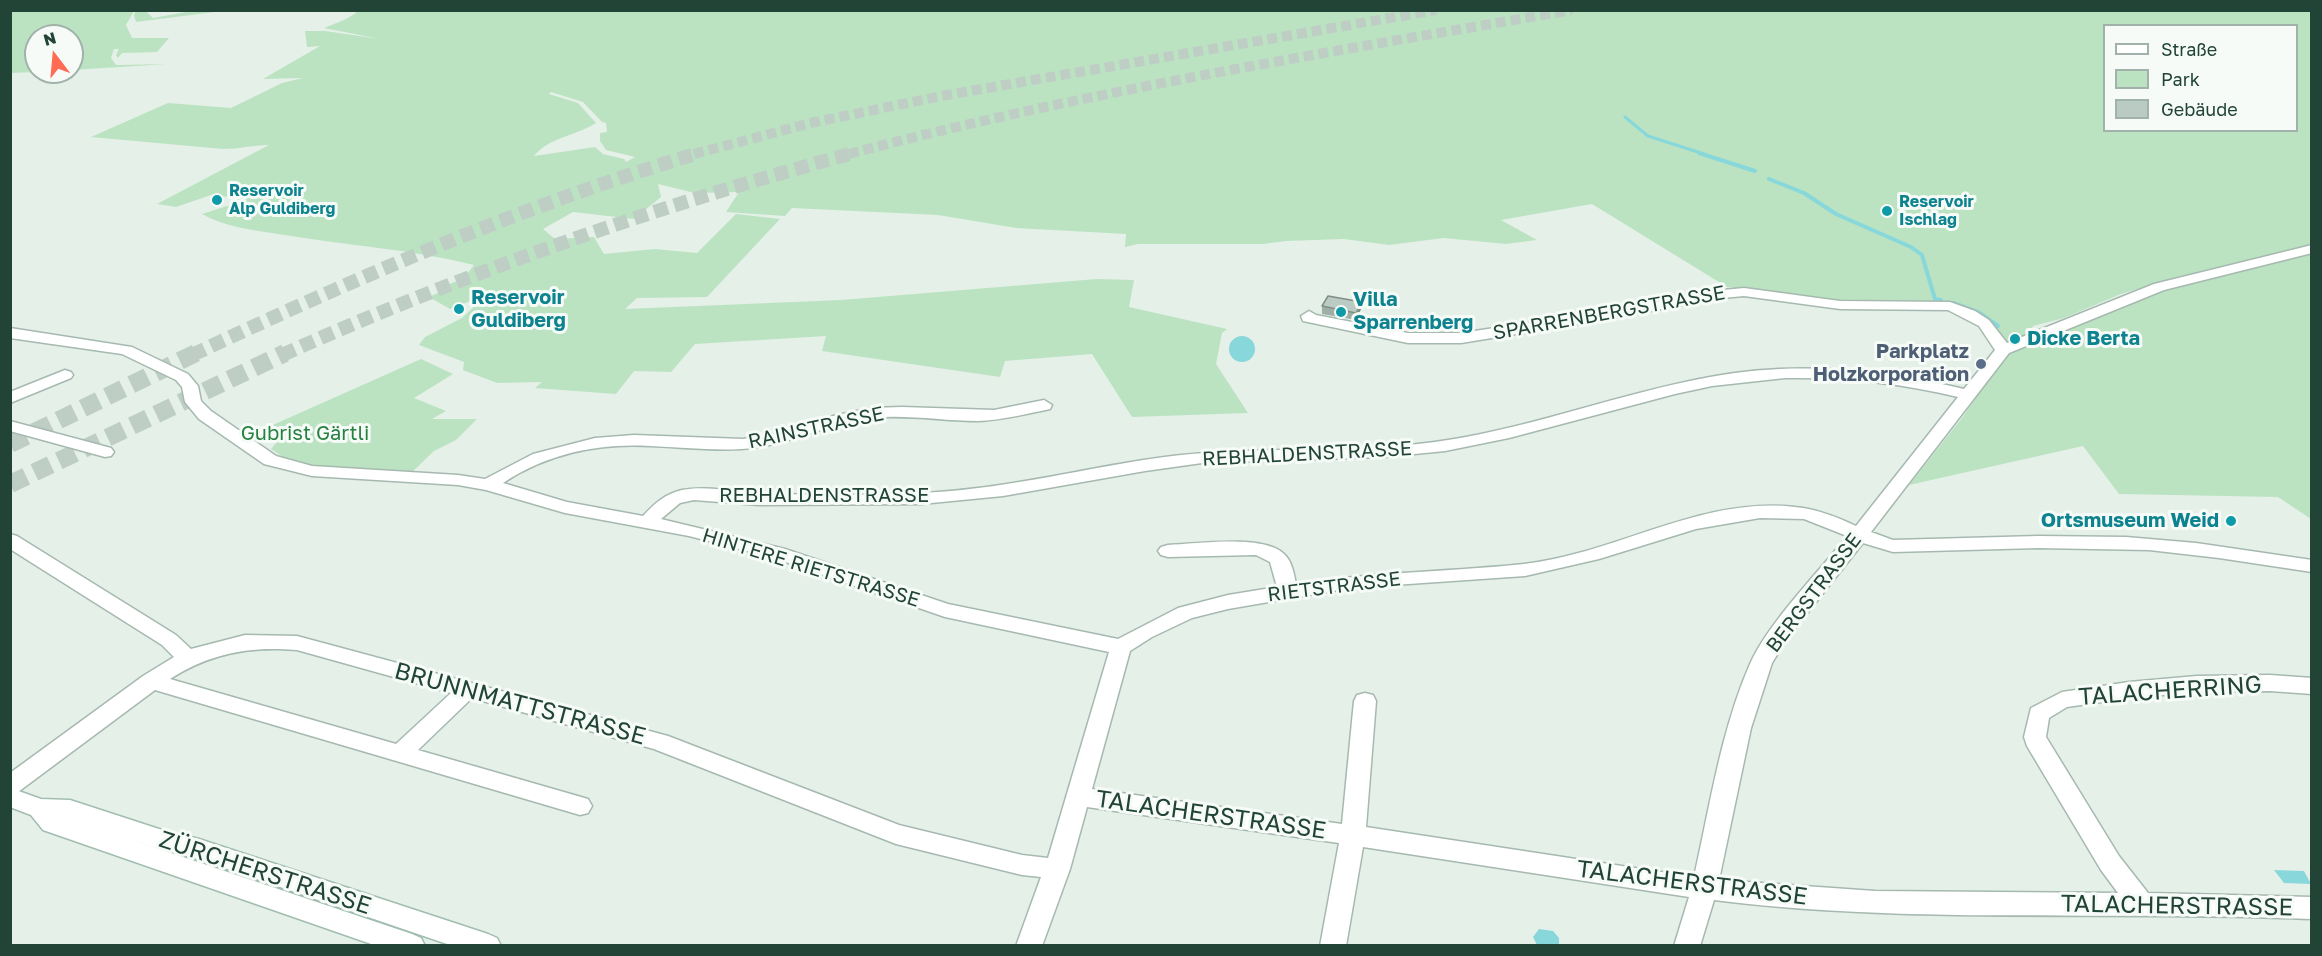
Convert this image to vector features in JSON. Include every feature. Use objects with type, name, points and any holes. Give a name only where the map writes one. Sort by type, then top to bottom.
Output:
[{"type":"street","points":[[2003,350],[2159,287],[2312,249]]},
{"type":"street","name":"SPARRENBERGSTRASSE","points":[[1310,316],[1308,318],[1408,338],[1440,339],[1564,322],[1712,295],[1744,292],[1849,306],[1950,306],[1984,323],[2003,350]]},
{"type":"street","name":"HINTERE RIETSTRASSE","points":[[10,333],[126,350],[182,377],[190,386],[193,402],[205,415],[270,460],[312,471],[488,485],[565,507],[648,522],[778,554],[945,610],[1121,647]]},
{"type":"street","name":"BERGSTRASSE","points":[[1687,945],[1704,889],[1740,728],[1761,663],[1778,635],[2003,350]]},
{"type":"street","name":"REBHALDENSTRASSE","points":[[648,522],[668,501],[687,495],[761,499],[929,498],[1002,490],[1150,464],[1204,458],[1336,455],[1436,447],[1494,437],[1676,388],[1762,375],[1818,372],[1862,374],[1917,382],[1968,395]]},
{"type":"street","points":[[10,398],[65,375]]},
{"type":"street","name":"RAINSTRASSE","points":[[488,485],[520,464],[559,451],[591,444],[633,440],[747,444],[768,441],[838,419],[869,413],[896,411],[994,415],[1044,405]]},
{"type":"street","points":[[10,426],[105,452]]},
{"type":"street","name":"RIETSTRASSE","points":[[1121,647],[1145,632],[1185,614],[1228,602],[1350,582],[1555,566],[1665,532],[1724,517],[1750,514],[1804,514],[1893,546],[2059,541],[2128,543],[2206,550],[2312,566]]},
{"type":"street","points":[[10,540],[169,640],[187,658]]},
{"type":"street","points":[[1168,551],[1259,549],[1277,558],[1282,566],[1288,591]]},
{"type":"street","name":"BRUNNMATTSTRASSE","points":[[10,786],[151,681],[187,658],[218,646],[243,641],[273,640],[297,643],[660,742],[896,834],[1022,865],[1057,869]]},
{"type":"street","points":[[1029,945],[1057,869],[1121,647]]},
{"type":"street","points":[[151,681],[580,806]]},
{"type":"street","name":"TALACHERRING","points":[[2142,905],[2110,863],[2038,747],[2035,737],[2039,714],[2062,700],[2129,690],[2197,684],[2270,683],[2312,686]]},
{"type":"street","points":[[400,754],[468,689]]},
{"type":"street","points":[[1333,945],[1353,834],[1365,701]]},
{"type":"street","name":"TALACHERSTRASSE","points":[[1077,796],[1353,834],[1704,889],[1824,900],[1991,905],[2212,903],[2312,908]]},
{"type":"street","name":"ZÜRCHERSTRASSE","points":[[10,797],[40,808],[70,809],[159,839],[199,849],[488,945]]},
{"type":"street","name":"ZÜRCHERSTRASSE","points":[[40,808],[52,823],[412,945]]},
{"type":"green space","points":[[10,11],[134,11],[126,25],[132,38],[169,38],[157,52],[122,53],[118,58],[116,55],[119,49],[114,49],[111,58],[116,65],[167,64],[84,69],[84,24],[24,24],[24,72],[11,73]]},
{"type":"green space","points":[[136,11],[146,11],[153,18],[192,11],[223,11],[136,22],[134,15]]},
{"type":"green space","points":[[355,11],[2311,11],[2311,245],[2170,279],[2121,294],[2064,318],[2033,326],[2028,336],[2006,344],[1960,307],[1934,301],[1870,304],[1727,287],[1592,204],[1501,220],[1537,240],[1506,244],[1444,238],[1389,245],[1344,239],[1263,244],[1138,244],[1125,247],[1126,234],[1016,228],[938,215],[792,208],[785,216],[726,212],[739,192],[695,193],[658,184],[661,197],[634,219],[573,212],[543,229],[555,239],[594,237],[604,254],[655,249],[697,253],[736,214],[780,219],[707,297],[637,298],[625,309],[841,300],[1097,279],[1134,280],[1129,307],[1227,329],[1222,333],[1216,364],[1248,413],[1132,417],[1092,354],[1005,361],[1000,377],[822,351],[826,336],[695,344],[671,372],[634,371],[616,394],[535,388],[542,382],[497,383],[463,370],[464,362],[419,345],[425,337],[462,318],[479,302],[473,300],[450,309],[429,297],[442,291],[440,288],[464,278],[474,265],[426,255],[302,238],[229,225],[202,214],[243,201],[214,194],[176,207],[157,204],[269,145],[223,149],[91,137],[168,103],[231,108],[282,83],[303,78],[263,79],[320,46],[307,47],[305,31],[325,31],[380,39],[324,28],[356,13]],"holes":[[[551,92],[583,102],[602,122],[606,123],[607,132],[600,133],[600,141],[606,150],[635,157],[626,162],[624,159],[603,154],[595,147],[534,156],[547,145],[596,123],[578,103],[549,94]]]},
{"type":"green space","points":[[2311,253],[2311,519],[2278,497],[2119,494],[2083,446],[1909,485],[1962,418],[2005,356],[2155,290]]},
{"type":"green space","name":"Gubrist Gärtli","points":[[421,359],[453,374],[414,398],[446,411],[432,419],[477,419],[456,440],[434,451],[409,475],[316,469],[289,461],[271,449],[282,436],[266,428]]},
{"type":"water","points":[[1242,336],[1252,339],[1255,349],[1252,359],[1242,362],[1232,359],[1229,349],[1232,339]]},
{"type":"water","points":[[2274,870],[2304,871],[2311,884],[2284,883]]},
{"type":"water","points":[[1539,929],[1553,931],[1559,938],[1559,945],[1537,945],[1533,937]]},
{"type":"building","points":[[1328,296],[1362,302],[1356,313],[1322,306]]},
{"type":"waterway","points":[[1625,117],[1648,136],[1704,154]]},
{"type":"waterway","points":[[1699,153],[1755,171]]},
{"type":"waterway","points":[[1769,179],[1804,193],[1836,214],[1911,247],[1922,255],[1935,299],[1941,300]]},
{"type":"waterway","points":[[1954,303],[1978,312],[1998,326]]},
{"type":"tunnel","points":[[694,154],[811,123],[941,96],[1436,10]]},
{"type":"tunnel","points":[[849,154],[938,131],[1118,92],[1299,57],[1572,10]]},
{"type":"tunnel","points":[[192,355],[442,244],[569,196],[699,153]]},
{"type":"tunnel","points":[[282,355],[422,296],[564,242],[708,195],[854,153]]},
{"type":"tunnel","points":[[10,444],[196,353]]},
{"type":"tunnel","points":[[10,484],[285,353]]},
{"type":"place","name":"Reservoir Alp Guldiberg","points":[[217,200]]},
{"type":"place","name":"Reservoir Ischlag","points":[[1887,211]]},
{"type":"place","name":"Reservoir Guldiberg","points":[[459,309]]},
{"type":"place","name":"Villa Sparrenberg","points":[[1341,312]]},
{"type":"place","name":"Dicke Berta","points":[[2015,339]]},
{"type":"place","name":"Parkplatz Holzkorporation","points":[[1981,364]]},
{"type":"place","name":"Ortsmuseum Weid","points":[[2231,521]]}]
